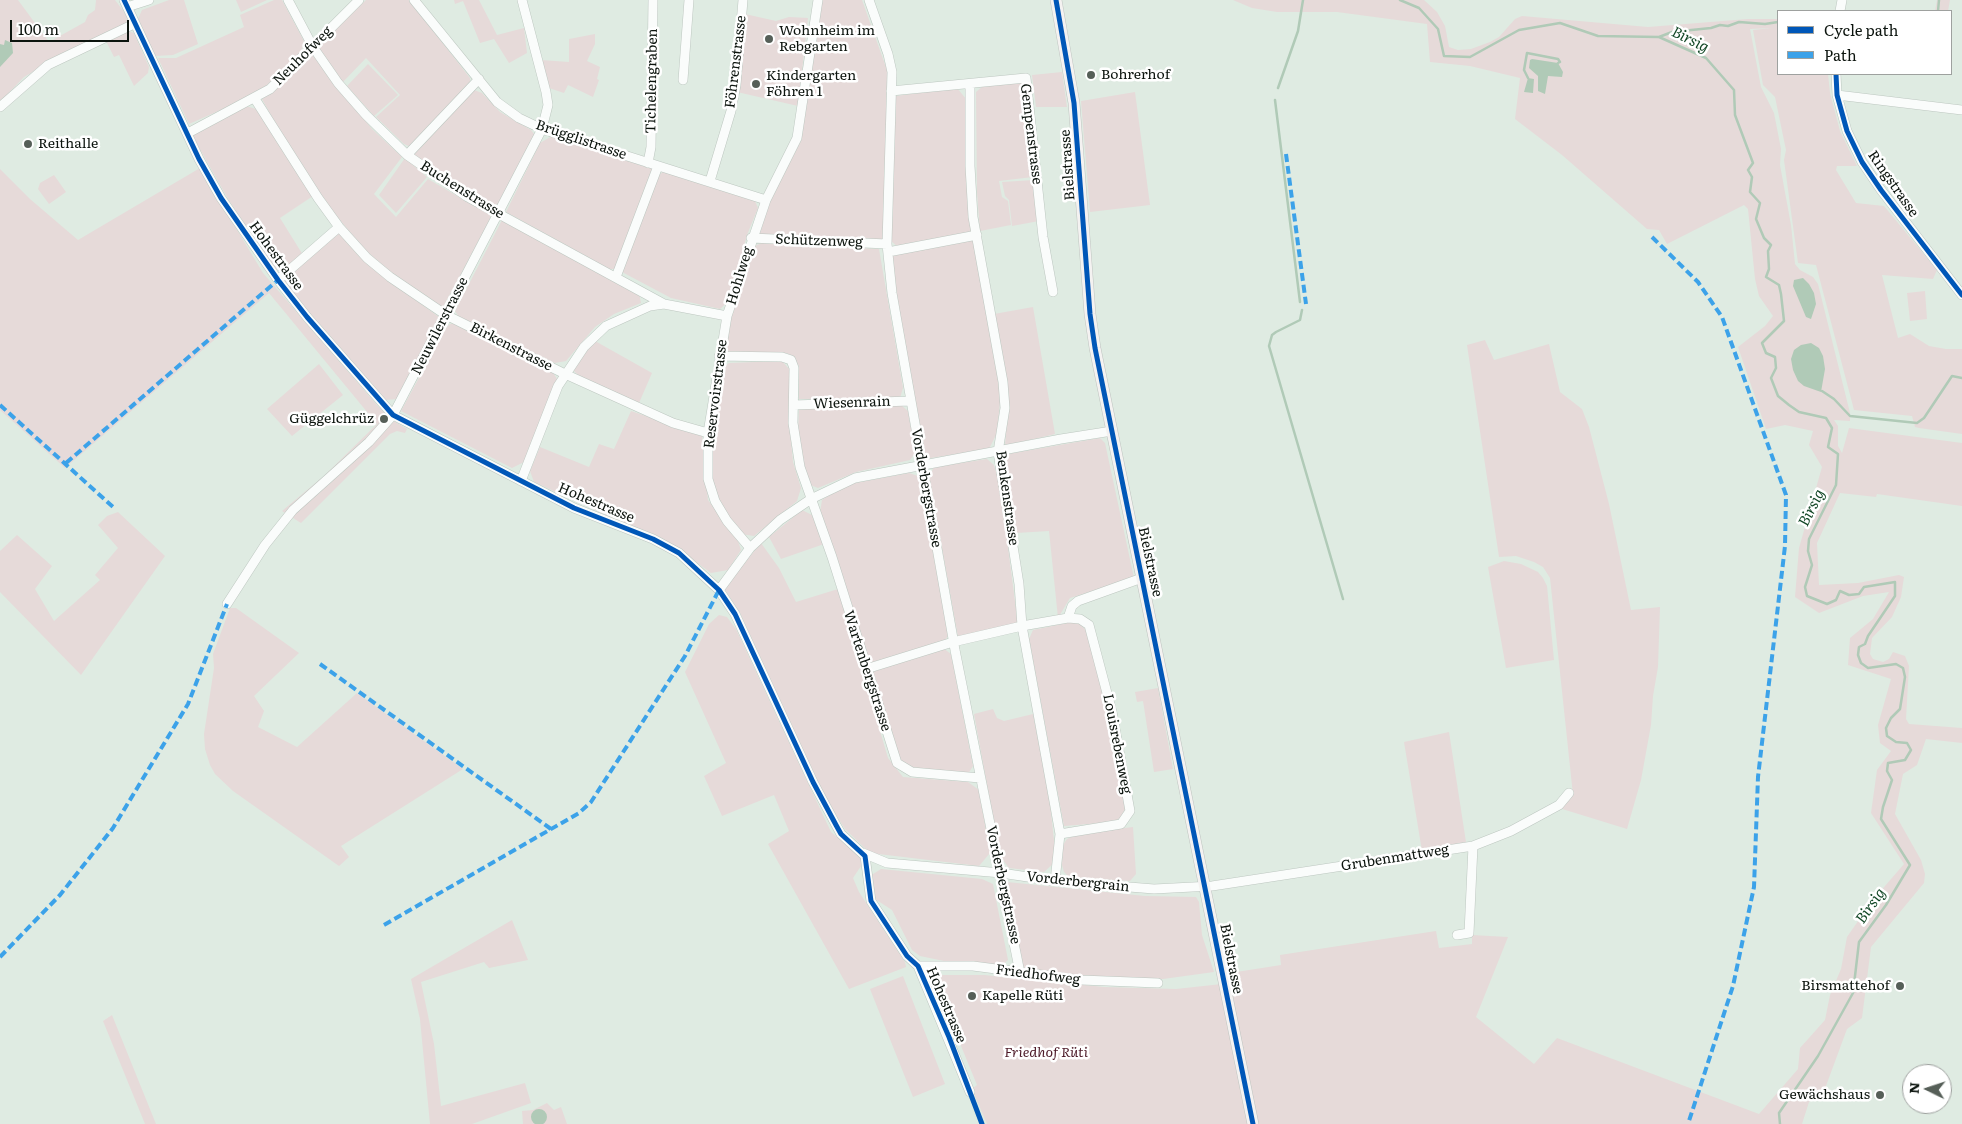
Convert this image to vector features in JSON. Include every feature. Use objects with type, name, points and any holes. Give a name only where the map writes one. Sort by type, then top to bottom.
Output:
[{"type":"main road","name":"Bielstrasse","points":[[1056,0],[1074,103],[1090,314],[1112,431],[1253,1124]]},
{"type":"street","points":[[126,4],[149,0]]},
{"type":"street","name":"Buchenstrasse","points":[[288,0],[312,47],[338,83],[366,116],[407,155],[466,196],[664,304]]},
{"type":"street","name":"Neuhofweg","points":[[188,133],[255,99],[285,76],[360,0]]},
{"type":"street","name":"Brügglistrasse","points":[[414,0],[507,110],[542,129],[766,200]]},
{"type":"street","name":"Neuwilerstrasse","points":[[227,604],[265,545],[293,510],[369,442],[394,415],[542,129],[548,105],[546,92],[522,0]]},
{"type":"street","name":"Tichelengraben","points":[[648,163],[651,147],[653,0]]},
{"type":"street","points":[[683,80],[690,0]]},
{"type":"street","name":"Föhrenstrasse","points":[[710,181],[735,88],[744,0]]},
{"type":"street","name":"Hohlweg","points":[[521,481],[565,374],[584,347],[606,326],[650,306],[664,304],[727,316],[766,200],[797,138],[818,0]]},
{"type":"street","name":"Vorderbergstrasse","points":[[869,0],[888,54],[892,72],[887,248],[910,401],[953,642],[1020,973]]},
{"type":"street","name":"Hohestrasse","points":[[126,4],[200,159],[222,198],[278,280],[311,322],[394,415],[574,508],[653,539],[679,553],[719,590],[735,614],[822,799],[841,834],[865,856],[870,901],[907,956],[918,966],[970,1092]]},
{"type":"street","points":[[0,108],[48,65],[134,24]]},
{"type":"street","name":"Ringstrasse","points":[[1836,75],[1837,95],[1847,131],[1862,162],[1881,190],[1962,294]]},
{"type":"street","name":"Gempenstrasse","points":[[891,91],[1026,78],[1043,237],[1053,292]]},
{"type":"street","points":[[407,155],[479,79]]},
{"type":"street","name":"Benkenstrasse","points":[[970,84],[970,166],[977,235],[1003,382],[1005,408],[998,452],[1019,584],[1022,626],[1060,834],[1055,881]]},
{"type":"street","points":[[1837,95],[1962,110]]},
{"type":"street","name":"Birkenstrasse","points":[[255,99],[318,198],[339,227],[367,258],[390,277],[446,314],[565,374],[672,423],[708,433]]},
{"type":"street","points":[[616,277],[658,166]]},
{"type":"street","points":[[278,280],[339,227]]},
{"type":"street","name":"Schützenweg","points":[[752,238],[887,248],[977,235]]},
{"type":"street","name":"Reservoirstrasse","points":[[727,316],[708,433],[708,479],[715,501],[727,521],[750,548]]},
{"type":"street","name":"Wartenbergstrasse","points":[[719,356],[782,357],[791,360],[794,368],[793,423],[800,467],[832,558],[897,763],[912,772],[980,778]]},
{"type":"street","name":"Wiesenrain","points":[[794,406],[910,401]]},
{"type":"street","points":[[719,590],[750,548],[780,520],[811,499],[855,478],[921,464],[1112,431]]},
{"type":"street","points":[[866,669],[953,642],[1022,626],[1068,618],[1072,606],[1078,601],[1142,578]]},
{"type":"street","name":"Louisrebenweg","points":[[1060,834],[1121,824],[1130,811],[1112,712],[1089,626],[1080,619],[1068,618]]},
{"type":"street","name":"Grubenmattweg","points":[[1206,886],[1473,846],[1511,831],[1559,805],[1570,793]]},
{"type":"street","points":[[1458,935],[1469,933],[1473,846]]},
{"type":"street","name":"Vorderbergrain","points":[[863,853],[887,863],[1000,873],[1055,881],[1154,889],[1206,886]]},
{"type":"street","name":"Friedhofweg","points":[[918,966],[973,966],[1116,983],[1158,983]]},
{"type":"green space","points":[[0,0],[18,0],[49,42],[85,22],[88,15],[95,10],[96,0],[115,0],[128,17],[126,23],[60,56],[24,77],[0,102]]},
{"type":"green space","points":[[169,0],[184,0],[198,44],[173,55],[155,56],[138,19],[142,10]]},
{"type":"green space","points":[[236,0],[267,0],[241,12]]},
{"type":"green space","points":[[274,0],[282,0],[304,41],[300,56],[257,94],[189,124],[158,58],[176,58],[244,27],[240,15]]},
{"type":"green space","points":[[366,0],[409,0],[470,78],[470,85],[411,147],[404,144],[376,117],[400,95],[366,58],[342,83],[317,48]]},
{"type":"green space","points":[[454,0],[479,0],[497,35],[524,28],[527,53],[509,63],[494,39],[480,43],[463,1],[455,4]]},
{"type":"green space","points":[[821,0],[862,0],[887,70],[884,242],[756,235],[772,195],[801,141]]},
{"type":"green space","name":"Friedhof Rüti","points":[[1233,0],[1424,0],[1437,12],[1445,26],[1449,47],[1458,50],[1471,49],[1490,42],[1499,37],[1515,19],[1522,16],[1648,27],[1748,19],[1777,19],[1777,75],[1828,75],[1830,93],[1840,131],[1857,166],[1837,166],[1836,170],[1856,203],[1884,206],[1937,270],[1933,279],[1882,275],[1898,338],[1910,334],[1929,346],[1962,349],[1962,434],[1915,427],[1912,416],[1854,410],[1816,265],[1798,263],[1784,160],[1786,150],[1775,97],[1763,85],[1753,30],[1771,28],[1750,29],[1761,87],[1774,113],[1781,149],[1780,165],[1791,225],[1795,264],[1800,270],[1813,277],[1818,284],[1850,413],[1850,421],[1834,420],[1838,426],[1838,446],[1842,453],[1849,428],[1962,443],[1962,506],[1877,494],[1876,497],[1840,493],[1817,543],[1819,585],[1858,583],[1899,575],[1904,577],[1901,597],[1892,617],[1872,638],[1870,654],[1873,659],[1883,662],[1889,659],[1893,652],[1905,656],[1909,666],[1906,719],[1909,724],[1962,728],[1962,743],[1926,739],[1917,765],[1903,774],[1895,814],[1921,860],[1925,874],[1924,883],[1871,947],[1862,1018],[1847,1029],[1823,1094],[1809,1102],[1802,1124],[987,1124],[972,1089],[977,1085],[932,975],[984,975],[1104,987],[1176,989],[1231,983],[1230,973],[1281,965],[1280,955],[1436,931],[1439,948],[1472,944],[1472,935],[1508,937],[1476,1017],[1534,1064],[1557,1038],[1759,1114],[1798,1069],[1800,1048],[1825,1020],[1830,995],[1841,969],[1847,937],[1872,901],[1904,864],[1871,813],[1877,770],[1891,751],[1880,743],[1878,725],[1891,679],[1848,665],[1850,638],[1873,619],[1889,592],[1863,596],[1819,613],[1795,597],[1799,548],[1822,467],[1809,445],[1813,431],[1785,425],[1766,429],[1738,347],[1765,326],[1773,316],[1759,296],[1755,279],[1748,209],[1744,205],[1667,244],[1659,230],[1647,229],[1562,155],[1515,119],[1520,78],[1470,66],[1430,62],[1427,24],[1337,12],[1277,12],[1252,8]]},
{"type":"green space","points":[[1937,0],[1950,0],[1948,10],[1935,10]]},
{"type":"green space","points":[[745,14],[776,21],[789,17],[808,18],[798,106],[737,92]]},
{"type":"green space","points":[[125,30],[134,33],[149,67],[148,73],[134,86],[119,55],[114,57],[106,41]]},
{"type":"green space","points":[[595,34],[595,44],[587,61],[600,67],[597,79],[599,80],[593,97],[568,85],[564,93],[549,88],[541,60],[569,62],[569,39]]},
{"type":"green space","points":[[311,53],[372,129],[402,157],[374,194],[396,217],[428,179],[490,215],[490,220],[443,307],[439,307],[389,271],[364,249],[334,213],[289,148],[262,99],[286,82]]},
{"type":"green space","points":[[368,64],[398,95],[374,116],[347,86]]},
{"type":"green space","points":[[1062,72],[1067,107],[1036,107],[1032,75]]},
{"type":"green space","points":[[1023,81],[1033,177],[999,181],[1002,197],[1008,201],[1011,225],[980,231],[977,192],[976,92],[983,86]]},
{"type":"green space","points":[[957,88],[967,100],[973,233],[898,247],[891,241],[896,96]]},
{"type":"green space","points":[[474,90],[482,93],[500,112],[531,130],[535,135],[498,204],[493,205],[489,205],[447,181],[411,155]]},
{"type":"green space","points":[[1135,92],[1150,205],[1090,212],[1081,101]]},
{"type":"green space","points":[[246,106],[256,109],[313,196],[280,218],[303,255],[287,269],[280,271],[273,267],[228,199],[192,135]]},
{"type":"green space","points":[[552,136],[653,169],[616,269],[609,269],[506,212],[540,143]]},
{"type":"green space","points":[[405,158],[427,177],[396,213],[379,195]]},
{"type":"green space","points":[[200,168],[263,273],[377,405],[392,420],[407,429],[405,433],[397,431],[390,434],[301,523],[282,511],[325,475],[377,424],[269,293],[65,468],[0,410],[0,169],[30,199],[78,240]]},
{"type":"green space","points":[[664,171],[755,201],[758,208],[747,235],[730,300],[720,309],[671,298],[622,272],[658,176]]},
{"type":"green space","points":[[54,175],[66,192],[49,204],[38,189],[40,183]]},
{"type":"green space","points":[[1034,180],[1039,221],[1012,226],[1009,200],[1005,196],[1002,182]]},
{"type":"green space","points":[[502,220],[639,293],[641,303],[614,314],[595,327],[566,361],[555,363],[459,317],[455,311]]},
{"type":"green space","points":[[339,233],[376,271],[439,317],[398,399],[385,400],[365,380],[282,281]]},
{"type":"green space","points":[[973,238],[1001,392],[997,433],[989,449],[924,459],[890,255]]},
{"type":"green space","points":[[762,243],[879,249],[903,388],[900,398],[799,399],[799,366],[787,353],[723,354],[731,318],[744,281],[752,247]]},
{"type":"green space","points":[[1925,291],[1927,319],[1910,321],[1907,293]]},
{"type":"green space","points":[[1033,307],[1055,434],[1005,446],[1008,406],[994,314]]},
{"type":"green space","points":[[456,323],[552,371],[557,379],[524,462],[512,468],[401,411],[446,328],[450,324]]},
{"type":"green space","points":[[1485,340],[1494,360],[1549,344],[1560,392],[1582,409],[1589,427],[1609,504],[1631,610],[1660,607],[1658,667],[1651,725],[1641,780],[1627,829],[1559,808],[1573,795],[1550,578],[1543,567],[1534,562],[1516,556],[1499,557],[1467,345]]},
{"type":"green space","points":[[595,341],[652,373],[639,403],[579,376],[572,369]]},
{"type":"green space","points":[[782,361],[791,371],[789,420],[793,462],[801,488],[797,501],[754,536],[741,534],[722,508],[713,488],[710,441],[723,367],[729,363]]},
{"type":"green space","points":[[319,364],[343,395],[292,436],[267,409]]},
{"type":"green space","points":[[901,405],[908,411],[915,453],[910,460],[856,472],[818,488],[808,484],[798,432],[799,408]]},
{"type":"green space","points":[[631,411],[702,435],[708,500],[737,538],[741,550],[728,570],[711,573],[674,546],[534,482],[530,471],[540,447],[589,467],[599,444],[614,449]]},
{"type":"green space","points":[[1100,438],[1105,443],[1134,578],[1070,598],[1058,618],[1049,531],[1016,533],[1002,455]]},
{"type":"green space","points":[[987,459],[994,465],[1000,485],[1018,625],[958,637],[929,476],[934,467]]},
{"type":"green space","points":[[909,473],[921,477],[949,634],[944,642],[869,664],[820,512],[822,500],[839,486]]},
{"type":"green space","points":[[802,510],[812,515],[824,544],[781,559],[769,537]]},
{"type":"green space","points":[[118,512],[165,556],[81,675],[0,592],[0,551],[17,535],[52,566],[35,589],[54,621],[100,580],[95,575],[118,548],[98,525],[107,516]]},
{"type":"green space","points":[[761,543],[779,568],[796,602],[838,589],[888,758],[903,777],[968,782],[979,790],[990,853],[979,866],[870,853],[845,829],[822,793],[740,613],[724,588]]},
{"type":"green space","points":[[1504,561],[1521,564],[1538,572],[1543,578],[1547,586],[1554,660],[1506,668],[1488,567]]},
{"type":"green space","points":[[230,608],[236,608],[299,653],[254,696],[264,711],[258,727],[297,747],[357,693],[463,769],[341,846],[349,857],[339,866],[233,791],[215,774],[210,765],[205,749],[204,734],[214,668],[213,654]]},
{"type":"green space","points":[[719,615],[727,617],[736,629],[831,832],[861,857],[861,866],[853,878],[859,892],[905,962],[906,967],[849,989],[768,844],[789,831],[774,795],[722,816],[704,776],[726,763],[685,672],[709,624]]},
{"type":"green space","points":[[1072,622],[1080,624],[1088,632],[1108,706],[1127,806],[1120,818],[1113,822],[1064,826],[1029,639],[1033,630]]},
{"type":"green space","points":[[943,648],[951,654],[973,766],[968,774],[913,768],[902,762],[897,755],[870,670]]},
{"type":"green space","points":[[1158,688],[1173,769],[1154,772],[1143,701],[1137,702],[1135,692]]},
{"type":"green space","points":[[993,709],[997,718],[1004,721],[1033,714],[1049,794],[1055,850],[1054,863],[1044,872],[1009,868],[1000,856],[974,714]]},
{"type":"green space","points":[[1449,732],[1466,842],[1422,851],[1404,742]]},
{"type":"green space","points":[[1133,827],[1136,874],[1130,881],[1069,877],[1064,872],[1062,865],[1063,845],[1067,839],[1077,834]]},
{"type":"green space","points":[[881,869],[982,879],[993,884],[1008,960],[1001,966],[944,961],[920,956],[912,950],[892,910],[875,899],[870,876]]},
{"type":"green space","points":[[1007,882],[1145,896],[1196,897],[1199,902],[1202,935],[1214,972],[1163,979],[1096,977],[1023,970]]},
{"type":"green space","points":[[512,920],[528,960],[489,968],[484,962],[421,982],[434,1044],[441,1106],[525,1083],[531,1103],[472,1124],[430,1124],[420,1019],[411,979]]},
{"type":"green space","points":[[903,976],[945,1084],[913,1097],[870,989]]},
{"type":"green space","points":[[112,1015],[156,1124],[145,1124],[103,1021]]},
{"type":"green space","points":[[547,1103],[554,1110],[561,1107],[567,1124],[523,1124],[522,1111],[533,1110]]},
{"type":"shaded area","points":[[5,40],[12,43],[13,53],[0,67],[0,44],[4,45]]},
{"type":"shaded area","points":[[1530,60],[1558,63],[1563,72],[1562,77],[1548,76],[1545,94],[1538,91],[1538,76],[1529,68]]},
{"type":"shaded area","points":[[1528,78],[1534,79],[1533,93],[1524,92]]},
{"type":"shaded area","points":[[1803,278],[1814,293],[1816,304],[1811,319],[1806,317],[1793,286],[1794,280]]},
{"type":"shaded area","points":[[1811,343],[1819,348],[1823,356],[1825,369],[1821,392],[1804,386],[1798,381],[1793,370],[1791,359],[1794,350],[1801,345]]},
{"type":"shaded area","points":[[536,1109],[542,1109],[547,1114],[545,1123],[536,1125],[531,1120],[531,1114]]},
{"type":"waterway","points":[[1278,88],[1298,31],[1303,0]]},
{"type":"waterway","name":"Birsig","points":[[1400,0],[1419,8],[1438,29],[1444,56],[1470,57],[1519,30],[1560,23],[1598,36],[1659,37],[1706,58],[1734,90],[1735,115],[1753,163],[1748,170],[1752,177],[1750,192],[1760,203],[1756,219],[1764,238],[1771,245],[1768,251],[1769,269],[1766,277],[1779,285],[1781,294],[1784,321],[1762,343],[1766,353],[1775,357],[1776,368],[1771,378],[1778,396],[1789,405],[1799,412],[1826,418],[1832,428],[1828,447],[1838,454],[1836,485],[1809,539],[1808,551],[1812,565],[1805,587],[1807,596],[1827,604],[1836,600],[1840,591],[1849,595],[1859,594],[1864,587],[1895,582],[1895,596],[1868,636],[1865,644],[1859,647],[1858,655],[1861,663],[1868,668],[1896,664],[1903,668],[1905,677],[1900,709],[1891,718],[1886,728],[1887,736],[1896,742],[1907,743],[1911,750],[1905,760],[1888,763],[1887,771],[1892,780],[1881,819],[1910,865],[1886,905],[1859,942],[1853,993],[1818,1056],[1779,1113],[1780,1124]]},
{"type":"waterway","points":[[1938,10],[1939,0]]},
{"type":"waterway","points":[[1659,37],[1672,32],[1711,28],[1720,25],[1728,26],[1739,22],[1765,24],[1777,22]]},
{"type":"waterway","points":[[1528,78],[1524,70],[1527,53],[1558,59],[1560,62],[1558,63]]},
{"type":"waterway","points":[[1275,100],[1300,302]]},
{"type":"waterway","points":[[1302,310],[1300,320],[1272,335],[1269,346],[1343,599]]},
{"type":"waterway","points":[[1822,391],[1834,399],[1850,416],[1917,423],[1924,418],[1952,376],[1962,378]]},
{"type":"marked path","points":[[1286,154],[1306,304]]},
{"type":"marked path","points":[[1652,237],[1698,282],[1722,317],[1786,495],[1785,546],[1758,777],[1754,887],[1733,986],[1688,1124]]},
{"type":"marked path","points":[[66,463],[278,280]]},
{"type":"marked path","points":[[0,405],[113,507]]},
{"type":"marked path","points":[[384,925],[579,813],[591,802],[685,656],[719,590]]},
{"type":"marked path","points":[[0,957],[60,895],[113,828],[188,704],[227,604]]},
{"type":"marked path","points":[[320,664],[551,829]]},
{"type":"cycle path","points":[[124,0],[199,159],[221,198],[278,280],[307,317],[393,415],[574,508],[653,539],[679,553],[719,590],[735,614],[813,782],[836,825],[841,834],[865,856],[871,901],[907,956],[918,966],[949,1037],[982,1124]]},
{"type":"cycle path","points":[[1056,0],[1074,103],[1090,314],[1095,348],[1253,1124]]},
{"type":"cycle path","points":[[1836,75],[1837,95],[1847,131],[1862,162],[1881,190],[1962,295]]},
{"type":"place","name":"Wohnheim im Rebgarten","points":[[769,39]]},
{"type":"place","name":"Bohrerhof","points":[[1091,75]]},
{"type":"place","name":"Kindergarten Föhren 1","points":[[756,84]]},
{"type":"place","name":"Reithalle","points":[[28,144]]},
{"type":"place","name":"Güggelchrüz","points":[[384,419]]},
{"type":"place","name":"Birsmattehof","points":[[1900,986]]},
{"type":"place","name":"Kapelle Rüti","points":[[972,996]]},
{"type":"place","name":"Gewächshaus","points":[[1880,1095]]}]
